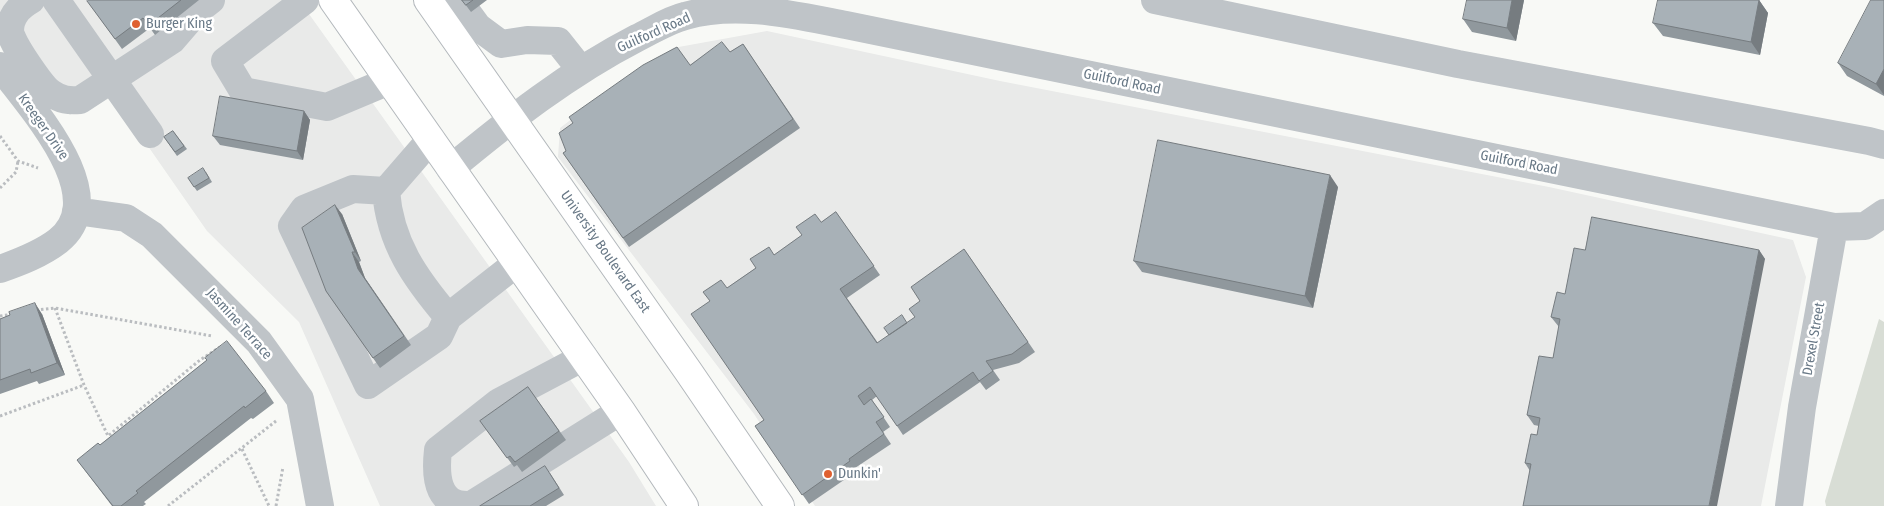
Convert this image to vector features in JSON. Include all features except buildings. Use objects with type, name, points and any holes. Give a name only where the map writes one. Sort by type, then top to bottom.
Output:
[{"type":"main road","points":[[333,0],[584,357],[684,506]]},
{"type":"main road","name":"University Boulevard East","points":[[428,0],[780,506]]},
{"type":"street","points":[[31,0],[21,6],[14,14],[10,32],[18,49],[50,92],[68,101],[80,100],[172,40],[196,11],[212,0]]},
{"type":"street","points":[[56,0],[150,134]]},
{"type":"street","points":[[305,0],[225,61],[244,91],[327,107],[389,82]]},
{"type":"street","points":[[458,0],[478,27],[501,44],[527,40],[558,41],[581,70]]},
{"type":"street","points":[[1155,0],[1458,64],[1850,137],[1884,145]]},
{"type":"street","name":"Guilford Road","points":[[450,169],[511,118],[581,70],[618,48],[684,16],[714,11],[819,10],[1834,227]]},
{"type":"street","name":"Kreeger Drive","points":[[0,66],[57,145],[70,167],[77,190],[76,211],[70,226],[60,240],[44,250],[0,269]]},
{"type":"street","points":[[431,140],[386,190],[388,216],[396,240],[421,285],[448,317]]},
{"type":"street","points":[[386,190],[353,189],[304,209],[292,226],[368,385],[439,336],[448,317],[517,263]]},
{"type":"street","name":"Jasmine Terrace","points":[[76,211],[126,218],[152,235],[259,342],[300,399],[320,506]]},
{"type":"street","points":[[1834,227],[1865,226],[1884,213]]},
{"type":"street","name":"Drexel Street","points":[[1789,506],[1802,407],[1834,227]]},
{"type":"street","points":[[584,357],[500,402],[438,450],[435,472],[442,492],[455,503],[471,505],[621,411]]},
{"type":"path","points":[[0,188],[16,172],[18,161]]},
{"type":"path","points":[[55,308],[84,385],[108,436],[200,360],[223,345]]},
{"type":"path","points":[[26,312],[55,308],[221,338]]},
{"type":"path","points":[[0,316],[16,313]]},
{"type":"path","points":[[0,416],[84,385]]},
{"type":"path","points":[[168,506],[280,418]]},
{"type":"path","points":[[242,449],[269,506]]},
{"type":"path","points":[[276,506],[283,462]]},
{"type":"shaded area","points":[[0,0],[299,0],[629,462],[656,506],[380,506],[299,322],[207,231],[111,93],[70,115],[47,96],[0,29]]},
{"type":"shaded area","points":[[767,31],[1000,81],[1549,187],[1793,240],[1806,277],[1761,506],[815,506],[754,414],[558,157],[560,128],[603,95],[673,48]]},
{"type":"shaded area","points":[[1879,319],[1884,322],[1884,506],[1826,506],[1825,501]]},
{"type":"place","name":"Burger King","points":[[136,24]]},
{"type":"place","name":"Dunkin'","points":[[828,474]]}]
